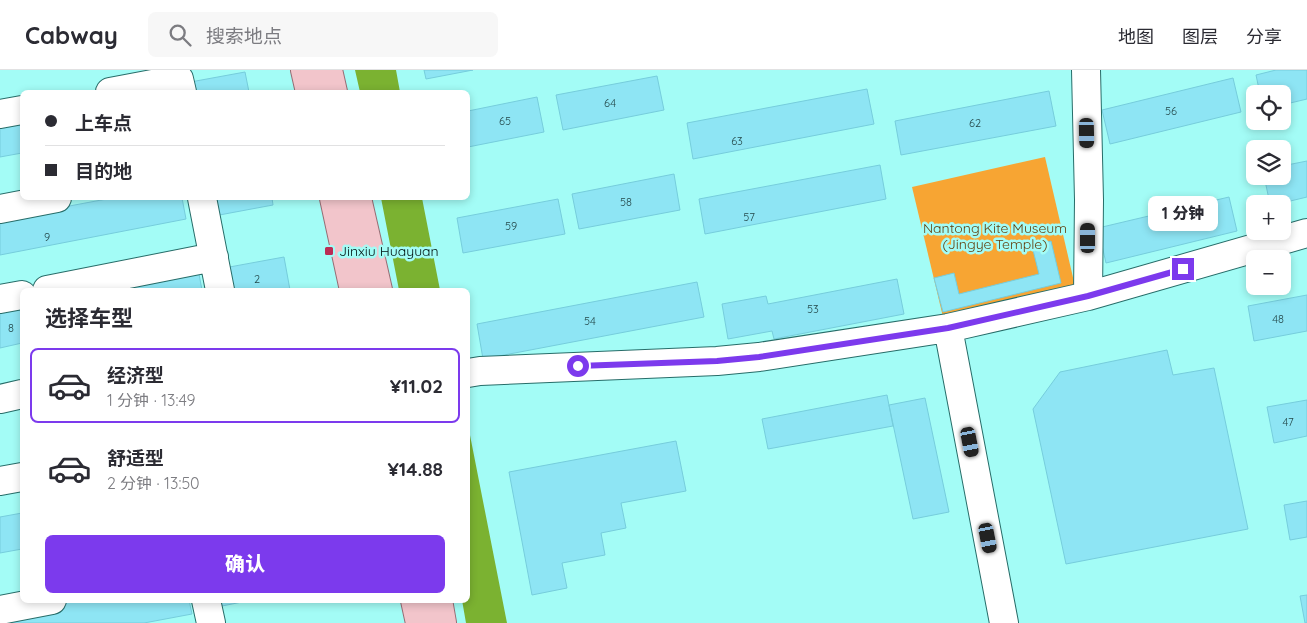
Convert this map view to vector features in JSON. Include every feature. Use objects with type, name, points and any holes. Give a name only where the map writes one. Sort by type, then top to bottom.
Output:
[{"type":"main road","points":[[305,70],[310,90]]},
{"type":"main road","points":[[328,70],[333,90]]},
{"type":"main road","points":[[334,200],[354,288]]},
{"type":"main road","points":[[357,200],[378,288]]},
{"type":"main road","points":[[416,603],[420,623]]},
{"type":"main road","points":[[439,603],[442,623]]},
{"type":"street","points":[[1086,70],[1089,200],[1088,296]]},
{"type":"street","points":[[121,90],[179,79],[182,90]]},
{"type":"street","points":[[0,114],[20,110]]},
{"type":"street","points":[[0,209],[47,200]]},
{"type":"street","points":[[202,200],[220,288]]},
{"type":"street","points":[[470,373],[759,357],[948,328],[1088,296],[1307,233]]},
{"type":"street","points":[[57,288],[214,257]]},
{"type":"street","points":[[0,299],[20,295]]},
{"type":"street","points":[[948,328],[1004,623]]},
{"type":"street","points":[[0,398],[20,394]]},
{"type":"street","points":[[0,610],[36,603]]},
{"type":"street","points":[[207,603],[211,623]]},
{"type":"green space","name":"Nantong Kite Museum (Jingye Temple)","points":[[1045,157],[1075,286],[943,317],[912,187]]},
{"type":"shaded area","points":[[355,70],[396,70],[400,90],[360,90]]},
{"type":"shaded area","points":[[381,200],[422,200],[440,288],[399,288]]},
{"type":"shaded area","points":[[470,435],[507,623],[466,623],[463,603],[470,603]]},
{"type":"building","points":[[424,70],[473,70],[426,79]]},
{"type":"building","points":[[1276,70],[1307,70],[1307,99],[1291,103],[1291,85],[1258,85],[1256,75]]},
{"type":"building","points":[[245,72],[249,90],[187,90],[185,83]]},
{"type":"building","points":[[657,76],[664,110],[563,130],[556,95]]},
{"type":"building","points":[[1233,78],[1241,112],[1110,144],[1102,110]]},
{"type":"building","points":[[867,89],[874,124],[693,159],[687,123]]},
{"type":"building","points":[[1049,91],[1056,126],[901,155],[895,121]]},
{"type":"building","points":[[537,97],[544,132],[470,147],[470,111]]},
{"type":"building","points":[[20,117],[20,153],[0,157],[0,121]]},
{"type":"building","points":[[1307,161],[1307,197],[1291,201],[1291,195],[1268,195],[1266,185],[1291,185],[1291,164]]},
{"type":"building","points":[[880,165],[886,199],[705,234],[699,199]]},
{"type":"building","points":[[674,174],[680,210],[579,229],[572,194]]},
{"type":"building","points":[[1229,197],[1237,231],[1106,263],[1098,228]]},
{"type":"building","points":[[558,199],[565,234],[463,253],[457,218]]},
{"type":"building","points":[[101,200],[182,200],[186,219],[0,255],[0,219]]},
{"type":"building","points":[[210,200],[272,200],[273,205],[214,216]]},
{"type":"building","points":[[1051,241],[1061,283],[943,312],[934,278],[954,273],[959,294],[1039,274],[1032,246]]},
{"type":"building","points":[[284,257],[290,288],[228,288],[224,268]]},
{"type":"building","points":[[199,274],[202,288],[124,288]]},
{"type":"building","points":[[897,279],[904,314],[774,339],[772,331],[728,339],[722,304],[766,296],[768,304]]},
{"type":"building","points":[[697,282],[704,317],[483,359],[477,324]]},
{"type":"building","points":[[1307,295],[1307,331],[1254,341],[1248,306]]},
{"type":"building","points":[[20,307],[20,343],[0,348],[0,312]]},
{"type":"building","points":[[1167,350],[1173,375],[1214,368],[1248,529],[1066,564],[1033,409],[1060,372]]},
{"type":"building","points":[[887,395],[893,426],[768,449],[762,419]]},
{"type":"building","points":[[925,398],[949,512],[913,519],[889,405]]},
{"type":"building","points":[[1307,400],[1307,436],[1274,443],[1267,407]]},
{"type":"building","points":[[676,441],[686,491],[621,503],[626,528],[601,533],[605,555],[562,563],[567,588],[532,595],[509,472]]},
{"type":"building","points":[[1307,501],[1307,537],[1290,540],[1284,505]]},
{"type":"building","points":[[20,513],[20,549],[0,553],[0,517]]},
{"type":"building","points":[[1307,595],[1307,623],[1305,623],[1300,596]]},
{"type":"building","points":[[60,603],[190,603],[192,614],[144,623],[0,623],[0,614]]},
{"type":"building","points":[[221,603],[237,603],[222,606]]},
{"type":"place","name":"Jinxiu Huayuan","points":[[329,251]]},
{"type":"route","points":[[578,366],[717,361],[759,357],[948,328],[1088,296],[1183,269]]}]
